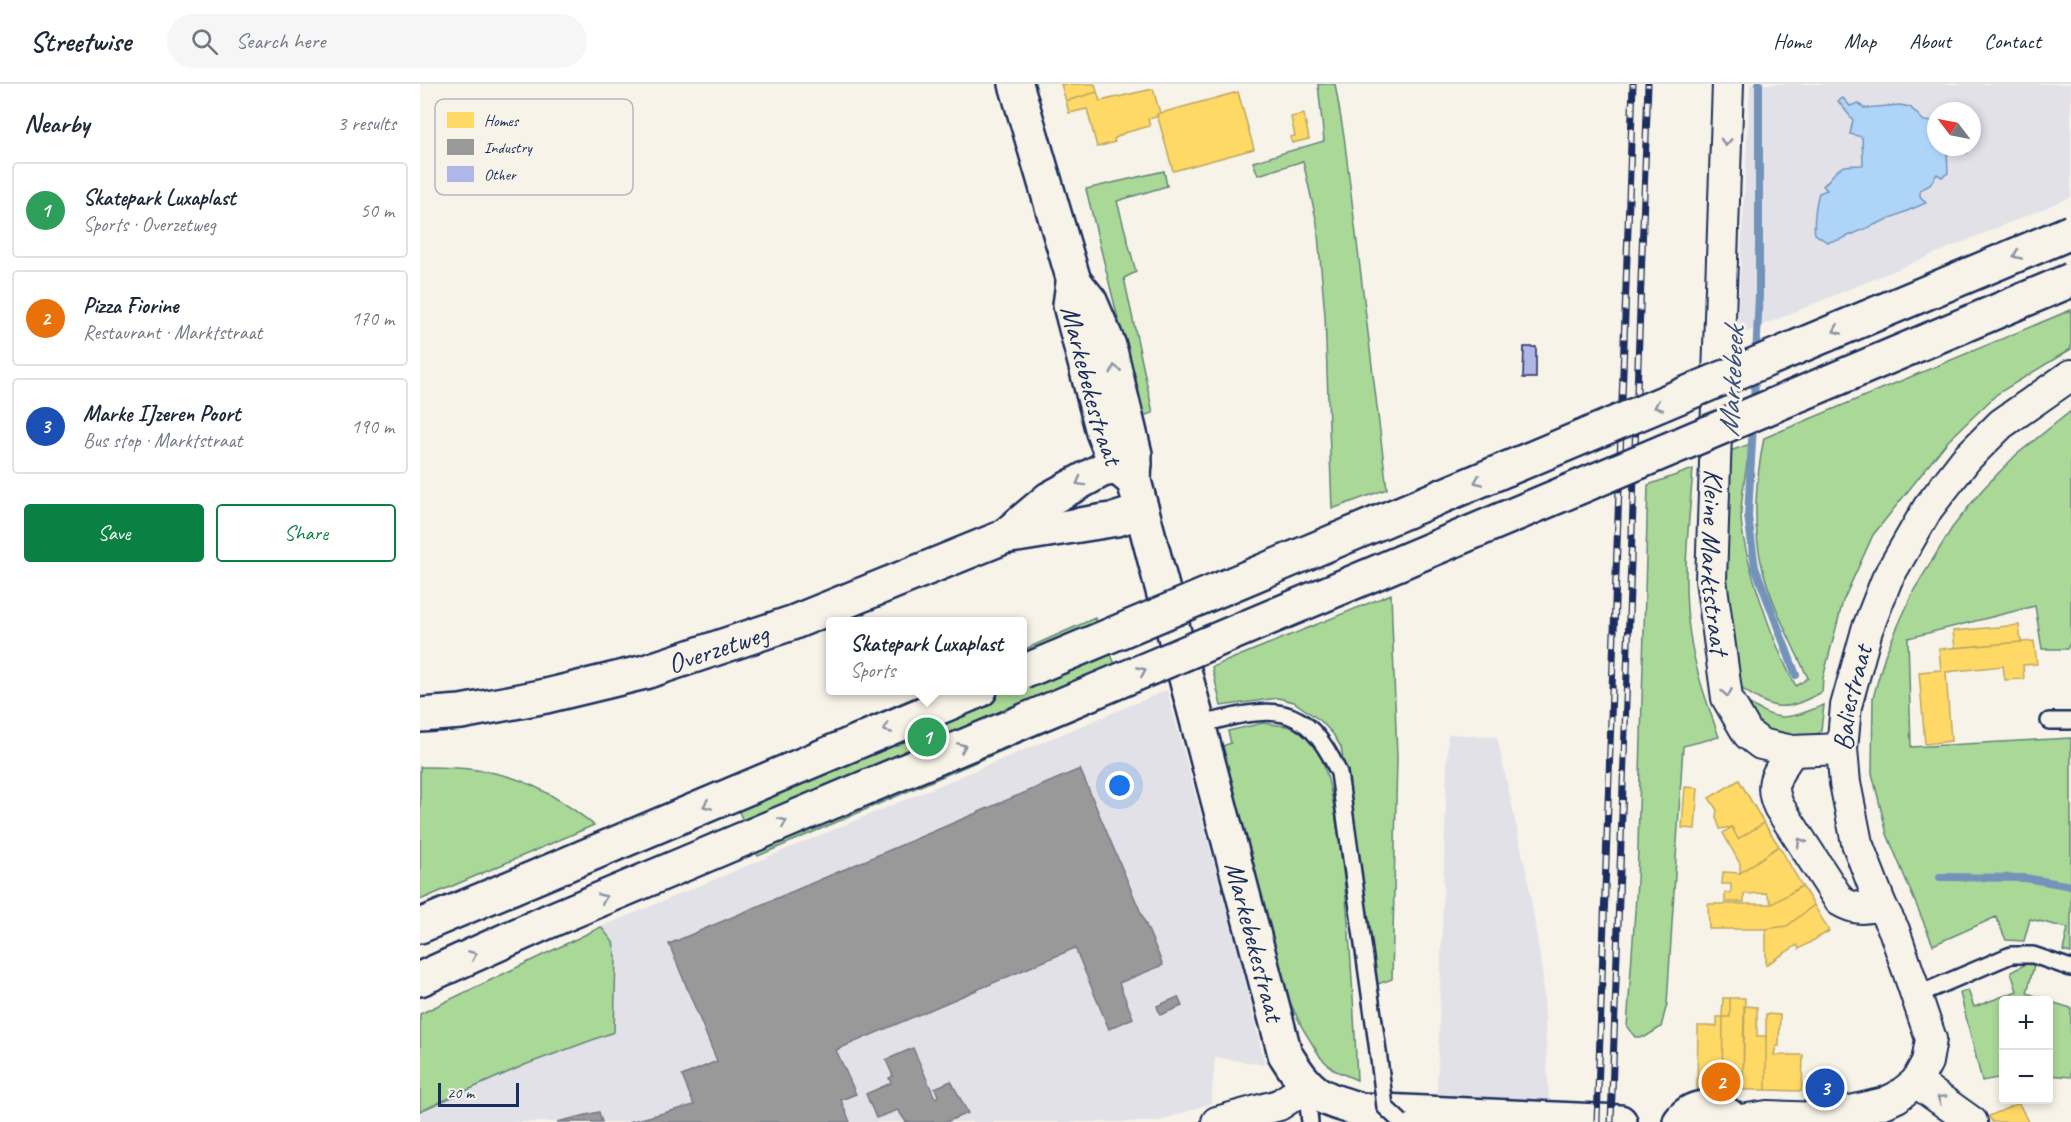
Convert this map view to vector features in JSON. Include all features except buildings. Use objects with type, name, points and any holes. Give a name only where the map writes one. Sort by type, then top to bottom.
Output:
[{"type":"main road","name":"Markebekestraat","points":[[1016,84],[1074,281],[1090,301],[1109,346],[1130,426],[1132,481],[1284,1054],[1306,1087],[1322,1099],[1361,1110],[1620,1122]]},
{"type":"main road","points":[[1027,670],[2071,232]]},
{"type":"main road","points":[[420,979],[549,921],[2071,280]]},
{"type":"main road","name":"Overzetweg","points":[[420,715],[461,712],[546,696],[645,672],[792,623],[1004,537],[1117,519],[1132,481],[1102,470],[1049,499],[1004,537]]},
{"type":"main road","points":[[420,926],[968,695]]},
{"type":"main road","points":[[1680,1122],[1685,1115],[1697,1108],[1711,1107],[1724,1112],[1735,1121]]},
{"type":"street","name":"Kleine Marktstraat","points":[[1728,84],[1711,580],[1727,698],[1748,734],[1761,744],[1792,750],[1842,749]]},
{"type":"street","name":"Baliestraat","points":[[1916,1082],[1927,1062],[1932,1039],[1894,930],[1881,905],[1857,843],[1845,783],[1842,749],[1846,706],[1867,630],[1887,579],[1907,540],[1928,508],[1966,459],[2001,424],[2071,375]]},
{"type":"street","points":[[1792,750],[1774,783],[1772,793],[1779,807],[1840,901],[1851,908],[1862,909],[1881,905]]},
{"type":"street","points":[[1735,1121],[1767,1116],[1835,1118],[1897,1097],[1916,1082],[1971,1122]]},
{"type":"street","points":[[1217,1122],[1279,1105],[1306,1087]]},
{"type":"lane","points":[[1198,725],[1256,713],[1278,713],[1300,718],[1314,730],[1326,746],[1339,773],[1385,1107],[1401,1122]]},
{"type":"lane","points":[[2049,720],[2071,722]]},
{"type":"lane","points":[[1917,995],[2011,955],[2033,955],[2071,968]]},
{"type":"lane","points":[[1306,1087],[1310,1122]]},
{"type":"shaded area","points":[[1750,84],[2071,84],[2071,197],[1737,336]]},
{"type":"shaded area","points":[[1167,690],[1241,963],[1265,1065],[1215,1057],[1211,1103],[1157,1122],[420,1122],[420,1111],[527,1064],[614,1032],[613,942],[601,927]]},
{"type":"shaded area","points":[[1448,734],[1497,737],[1529,885],[1543,978],[1550,1122],[1436,1122]]},
{"type":"green space","points":[[1318,84],[1335,84],[1344,136],[1387,489],[1332,509],[1325,315],[1317,223],[1303,161],[1258,175],[1253,162],[1324,141]]},
{"type":"green space","points":[[1164,171],[1167,186],[1117,201],[1136,272],[1124,278],[1153,413],[1142,416],[1086,189]]},
{"type":"green space","points":[[2071,310],[2071,349],[1997,394],[1947,442],[1873,535],[1843,601],[1823,678],[1822,692],[1796,704],[1777,706],[1768,704],[1735,684],[1727,648],[1724,453],[1750,444],[1743,486],[1742,530],[1761,601],[1779,650],[1796,686],[1808,678],[1769,591],[1758,546],[1756,500],[1764,438]]},
{"type":"green space","points":[[2071,411],[2071,641],[2067,649],[2042,649],[2035,606],[1908,638],[1911,747],[2071,738],[2071,953],[2063,951],[2068,928],[2030,919],[2024,941],[2006,940],[1996,917],[1933,945],[1887,834],[1872,773],[1873,698],[1885,655],[1914,590],[1952,528],[1982,490],[2016,455]]},
{"type":"green space","points":[[1693,469],[1687,552],[1687,614],[1698,674],[1719,737],[1683,746],[1667,1004],[1661,1027],[1645,1037],[1635,1037],[1627,1027],[1637,882],[1648,485]]},
{"type":"green space","points":[[1391,594],[1397,757],[1392,979],[1378,984],[1341,747],[1321,721],[1294,702],[1278,698],[1221,706],[1212,667]]},
{"type":"green space","points":[[1095,618],[1129,696],[758,856],[725,779],[920,695],[1027,695],[1027,648]]},
{"type":"green space","points":[[1739,697],[1762,711],[1780,717],[1789,717],[1824,705],[1821,730],[1816,737],[1807,739],[1764,733]]},
{"type":"green space","points":[[1263,723],[1292,727],[1302,731],[1307,734],[1321,756],[1340,843],[1346,897],[1357,1080],[1334,1070],[1321,1058],[1303,1029],[1280,982],[1220,747],[1231,743],[1228,731]]},
{"type":"green space","points":[[420,767],[471,769],[513,778],[553,796],[594,825],[420,900]]},
{"type":"green space","points":[[601,927],[613,942],[616,957],[614,1032],[527,1064],[420,1111],[420,1014]]},
{"type":"green space","points":[[2026,964],[2034,965],[2027,993],[2036,996],[2004,996],[2017,991],[2011,972]]},
{"type":"green space","points":[[1968,990],[1974,1007],[1999,998],[1999,1078],[1982,1081],[1960,993]]},
{"type":"green space","points":[[2053,1003],[2071,1008],[2071,1077],[2053,1075]]},
{"type":"water","points":[[1843,98],[1850,106],[1858,103],[1864,108],[1900,105],[1910,107],[1927,121],[1927,156],[1947,156],[1948,173],[1942,177],[1937,174],[1930,185],[1920,190],[1920,196],[1926,203],[1839,240],[1827,242],[1815,234],[1815,214],[1819,193],[1827,190],[1823,186],[1840,168],[1863,165],[1862,137],[1850,134],[1853,120],[1838,101]]},
{"type":"waterway","name":"Markebeek","points":[[1756,356],[1759,295],[1759,84]]},
{"type":"waterway","name":"Markebeek","points":[[1754,407],[1755,372]]},
{"type":"waterway","name":"Markebeek","points":[[1753,423],[1748,516],[1755,567],[1796,675]]},
{"type":"waterway","name":"Markebeek","points":[[1940,877],[2025,878],[2071,886]]},
{"type":"railway","points":[[1597,1122],[1633,84]]},
{"type":"railway","points":[[1611,1122],[1648,84]]},
{"type":"place","name":"Skatepark Luxaplast","points":[[927,737]]},
{"type":"place","name":"Pizza Fiorine","points":[[1721,1082]]},
{"type":"place","name":"Marke IJzeren Poort","points":[[1825,1088]]}]
